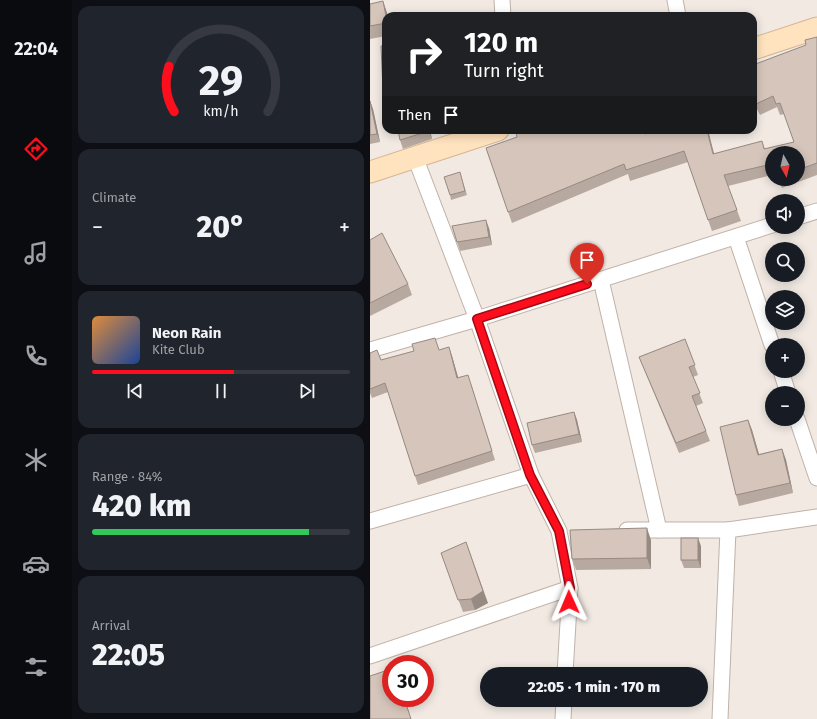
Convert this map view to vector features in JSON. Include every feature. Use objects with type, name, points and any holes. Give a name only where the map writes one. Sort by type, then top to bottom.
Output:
[{"type":"main road","points":[[757,48],[817,28]]},
{"type":"main road","points":[[370,172],[486,134]]},
{"type":"street","points":[[502,0],[503,12]]},
{"type":"street","points":[[675,0],[677,12]]},
{"type":"street","points":[[415,157],[477,319],[530,475],[559,531],[570,588],[565,667]]},
{"type":"street","points":[[805,215],[817,211]]},
{"type":"street","points":[[370,350],[477,319],[765,227]]},
{"type":"street","points":[[736,236],[770,338]]},
{"type":"street","points":[[601,280],[659,530]]},
{"type":"street","points":[[799,426],[817,478]]},
{"type":"street","points":[[370,521],[530,475]]},
{"type":"street","points":[[613,530],[728,530],[817,517]]},
{"type":"street","points":[[720,719],[728,530]]},
{"type":"street","points":[[559,531],[574,531]]},
{"type":"street","points":[[370,656],[570,588]]},
{"type":"street","points":[[563,719],[564,707]]},
{"type":"building","points":[[383,1],[385,12],[382,12],[382,24],[370,26],[370,4]]},
{"type":"building","points":[[817,37],[817,163],[805,167],[805,146],[777,146],[794,142],[780,103],[776,104],[773,96],[757,104],[757,63],[806,45],[805,40]]},
{"type":"building","points":[[381,46],[382,46],[382,68]]},
{"type":"building","points":[[370,101],[377,134],[370,135]]},
{"type":"building","points":[[399,134],[419,134],[400,140]]},
{"type":"building","points":[[516,134],[708,134],[713,154],[762,141],[765,166],[724,175],[737,210],[708,220],[684,151],[626,170],[624,164],[508,212],[486,148],[517,137]]},
{"type":"building","points":[[460,172],[465,191],[450,195],[444,177]]},
{"type":"building","points":[[486,220],[489,237],[457,242],[452,226]]},
{"type":"building","points":[[382,233],[408,284],[370,303],[370,240]]},
{"type":"building","points":[[435,338],[439,350],[449,347],[457,378],[468,375],[492,451],[415,476],[385,383],[370,389],[370,353],[377,350],[381,360],[414,351],[412,344]]},
{"type":"building","points":[[685,339],[695,365],[689,367],[700,393],[692,396],[706,431],[676,443],[639,357]]},
{"type":"building","points":[[574,412],[579,434],[532,445],[527,423]]},
{"type":"building","points":[[748,420],[758,455],[782,449],[790,483],[736,495],[720,427]]},
{"type":"building","points":[[647,528],[647,558],[572,559],[570,530]]},
{"type":"building","points":[[681,538],[698,538],[698,560],[681,560]]},
{"type":"building","points":[[466,542],[483,591],[471,599],[458,600],[441,553]]},
{"type":"building","points":[[382,672],[382,707],[407,707],[411,719],[370,719],[370,676]]},
{"type":"route","points":[[569,602],[570,588],[559,531],[530,475],[477,319],[587,284]]}]
